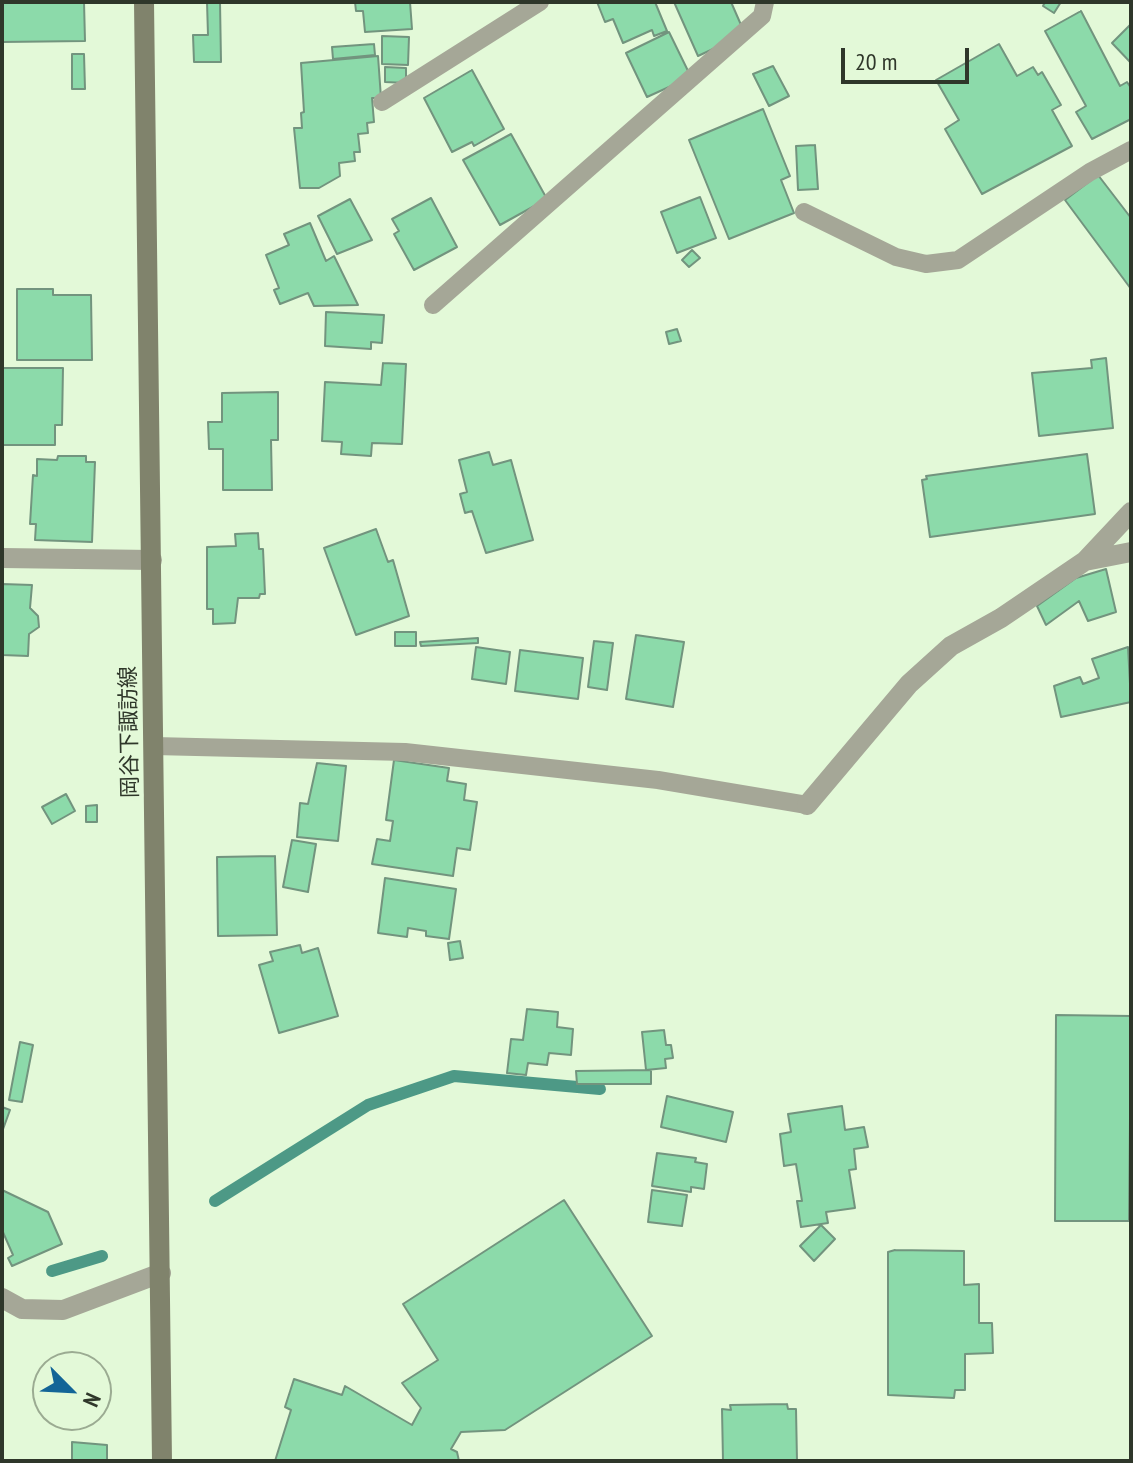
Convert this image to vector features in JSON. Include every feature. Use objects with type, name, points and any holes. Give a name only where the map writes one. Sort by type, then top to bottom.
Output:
[{"type":"main road","name":"岡谷下諏訪線","points":[[144,2],[162,1461]]},
{"type":"street","points":[[807,805],[909,684],[951,646],[1085,561],[1131,512]]},
{"type":"street","points":[[1085,561],[1131,552]]},
{"type":"street","points":[[2,558],[152,560]]},
{"type":"street","points":[[2,1298],[22,1309],[63,1310],[161,1273]]},
{"type":"lane","points":[[382,102],[540,2]]},
{"type":"lane","points":[[433,305],[762,16],[765,2]]},
{"type":"lane","points":[[804,212],[896,257],[926,264],[958,260],[1090,172],[1131,150]]},
{"type":"lane","points":[[154,746],[405,752],[658,780],[807,805]]},
{"type":"building","points":[[2,2],[84,2],[85,41],[2,42]]},
{"type":"building","points":[[207,2],[220,2],[221,62],[194,62],[193,35],[208,35]]},
{"type":"building","points":[[355,2],[410,2],[412,29],[365,32],[363,11],[356,11]]},
{"type":"building","points":[[597,2],[655,2],[667,31],[654,36],[652,30],[623,43],[613,19],[605,22]]},
{"type":"building","points":[[674,2],[731,2],[745,34],[698,56]]},
{"type":"building","points":[[1045,2],[1061,2],[1054,13],[1043,6]]},
{"type":"building","points":[[1081,11],[1120,86],[1127,82],[1131,88],[1131,119],[1092,139],[1076,112],[1086,106],[1045,31]]},
{"type":"building","points":[[1131,24],[1131,63],[1112,43]]},
{"type":"building","points":[[669,32],[691,77],[647,97],[626,53]]},
{"type":"building","points":[[382,36],[409,37],[408,65],[382,64]]},
{"type":"building","points":[[374,44],[375,55],[333,59],[332,47]]},
{"type":"building","points":[[999,44],[1017,76],[1033,67],[1038,75],[1042,72],[1061,105],[1052,110],[1072,146],[982,194],[945,129],[959,120],[936,80]]},
{"type":"building","points":[[72,54],[84,54],[85,89],[72,89]]},
{"type":"building","points":[[378,56],[381,98],[372,98],[374,122],[367,123],[368,133],[358,134],[360,152],[354,152],[355,161],[339,163],[340,176],[319,188],[300,188],[294,128],[302,128],[301,113],[304,112],[301,63]]},
{"type":"building","points":[[773,66],[789,96],[769,106],[753,74]]},
{"type":"building","points":[[385,67],[406,68],[406,83],[385,82]]},
{"type":"building","points":[[472,70],[504,129],[474,146],[472,142],[452,152],[424,98]]},
{"type":"building","points":[[763,109],[790,176],[781,180],[794,213],[729,239],[689,140]]},
{"type":"building","points":[[511,134],[547,199],[500,225],[463,160]]},
{"type":"building","points":[[815,145],[818,189],[798,190],[796,146]]},
{"type":"building","points":[[1098,175],[1131,218],[1131,289],[1065,200]]},
{"type":"building","points":[[700,197],[716,238],[677,253],[661,212]]},
{"type":"building","points":[[431,198],[457,247],[414,270],[394,234],[399,231],[392,219]]},
{"type":"building","points":[[350,199],[372,240],[337,254],[318,216]]},
{"type":"building","points":[[310,223],[326,261],[334,256],[358,305],[314,306],[308,293],[280,304],[274,290],[279,288],[266,255],[289,245],[284,234]]},
{"type":"building","points":[[692,250],[700,258],[689,267],[682,260]]},
{"type":"building","points":[[17,289],[53,289],[53,295],[91,295],[92,360],[17,360]]},
{"type":"building","points":[[326,312],[384,315],[382,343],[371,342],[371,349],[325,346]]},
{"type":"building","points":[[677,329],[681,341],[669,344],[666,332]]},
{"type":"building","points":[[1106,358],[1113,428],[1039,436],[1032,373],[1092,368],[1091,360]]},
{"type":"building","points":[[383,363],[406,364],[402,444],[372,443],[371,456],[341,454],[342,442],[322,441],[325,382],[381,385]]},
{"type":"building","points":[[2,368],[63,368],[62,425],[55,425],[55,445],[2,445]]},
{"type":"building","points":[[278,392],[278,440],[271,440],[272,490],[223,490],[223,449],[209,449],[208,422],[222,422],[222,393]]},
{"type":"building","points":[[489,452],[493,465],[511,460],[533,540],[486,553],[472,511],[465,513],[460,494],[467,492],[459,460]]},
{"type":"building","points":[[1087,454],[1095,514],[930,537],[922,480],[927,479],[926,476]]},
{"type":"building","points":[[58,456],[86,456],[86,462],[95,462],[92,542],[35,540],[36,524],[30,524],[37,459],[57,460]]},
{"type":"building","points":[[376,529],[388,562],[393,560],[409,616],[356,635],[324,548]]},
{"type":"building","points":[[258,533],[259,549],[263,549],[265,594],[260,594],[259,598],[238,598],[235,623],[213,624],[213,609],[207,609],[207,547],[236,546],[235,534]]},
{"type":"building","points":[[1106,569],[1116,612],[1088,621],[1079,601],[1046,625],[1037,606],[1076,578]]},
{"type":"building","points":[[2,584],[32,585],[30,608],[38,616],[39,627],[29,634],[28,656],[2,655]]},
{"type":"building","points":[[395,632],[416,632],[416,646],[395,646]]},
{"type":"building","points":[[636,635],[684,642],[673,707],[626,699]]},
{"type":"building","points":[[478,638],[478,643],[421,646],[420,642]]},
{"type":"building","points":[[594,641],[613,643],[607,690],[588,687]]},
{"type":"building","points":[[476,647],[510,652],[506,684],[472,679]]},
{"type":"building","points":[[1128,647],[1131,702],[1061,717],[1054,686],[1080,677],[1083,684],[1099,678],[1092,659]]},
{"type":"building","points":[[520,650],[583,658],[578,699],[515,691]]},
{"type":"building","points":[[394,760],[449,768],[447,781],[466,784],[464,800],[477,802],[470,850],[457,848],[453,876],[372,864],[377,839],[390,841],[393,821],[386,820]]},
{"type":"building","points":[[317,763],[346,766],[338,841],[297,837],[300,803],[308,804]]},
{"type":"building","points":[[66,794],[75,811],[52,824],[42,807]]},
{"type":"building","points":[[97,805],[97,822],[86,822],[86,806]]},
{"type":"building","points":[[292,840],[316,844],[308,892],[283,887]]},
{"type":"building","points":[[275,856],[277,935],[218,936],[217,857]]},
{"type":"building","points":[[385,878],[456,889],[449,939],[426,936],[426,931],[408,928],[407,937],[378,933]]},
{"type":"building","points":[[460,941],[463,958],[450,960],[448,943]]},
{"type":"building","points":[[300,945],[302,953],[318,948],[338,1016],[279,1033],[259,965],[273,961],[270,952]]},
{"type":"building","points":[[527,1009],[558,1012],[557,1027],[573,1029],[571,1055],[549,1053],[547,1065],[528,1063],[526,1075],[507,1073],[511,1039],[523,1040]]},
{"type":"building","points":[[1056,1015],[1131,1016],[1129,1221],[1055,1221]]},
{"type":"building","points":[[664,1030],[666,1045],[671,1045],[673,1058],[665,1059],[666,1068],[646,1070],[642,1032]]},
{"type":"building","points":[[20,1042],[33,1045],[22,1102],[9,1100]]},
{"type":"building","points":[[651,1070],[651,1084],[577,1084],[576,1071]]},
{"type":"building","points":[[667,1096],[733,1112],[726,1142],[661,1127]]},
{"type":"building","points":[[842,1106],[845,1130],[864,1127],[868,1147],[854,1149],[856,1169],[849,1170],[855,1208],[826,1212],[828,1223],[801,1227],[797,1201],[802,1201],[796,1164],[784,1166],[780,1134],[791,1132],[788,1114]]},
{"type":"building","points":[[2,1107],[10,1110],[2,1132]]},
{"type":"building","points":[[657,1153],[696,1158],[695,1162],[707,1164],[704,1189],[691,1187],[691,1192],[652,1186]]},
{"type":"building","points":[[2,1190],[48,1212],[62,1244],[12,1266],[8,1258],[13,1255],[2,1230]]},
{"type":"building","points":[[652,1190],[687,1195],[682,1226],[648,1222]]},
{"type":"building","points":[[564,1200],[652,1336],[505,1430],[461,1432],[451,1449],[457,1452],[459,1461],[275,1461],[291,1410],[285,1407],[294,1379],[342,1395],[345,1386],[412,1425],[421,1408],[402,1383],[438,1360],[403,1304]]},
{"type":"building","points":[[821,1225],[835,1239],[814,1261],[800,1246]]},
{"type":"building","points":[[964,1251],[964,1285],[979,1284],[979,1323],[992,1323],[993,1353],[965,1354],[965,1390],[955,1390],[954,1398],[888,1395],[888,1252]]},
{"type":"building","points":[[787,1404],[788,1409],[796,1409],[797,1461],[723,1461],[722,1409],[731,1410],[730,1405]]},
{"type":"building","points":[[72,1442],[107,1445],[107,1461],[72,1461]]},
{"type":"waterway","points":[[215,1201],[368,1105],[454,1076],[600,1089]]},
{"type":"waterway","points":[[52,1271],[102,1256]]}]
